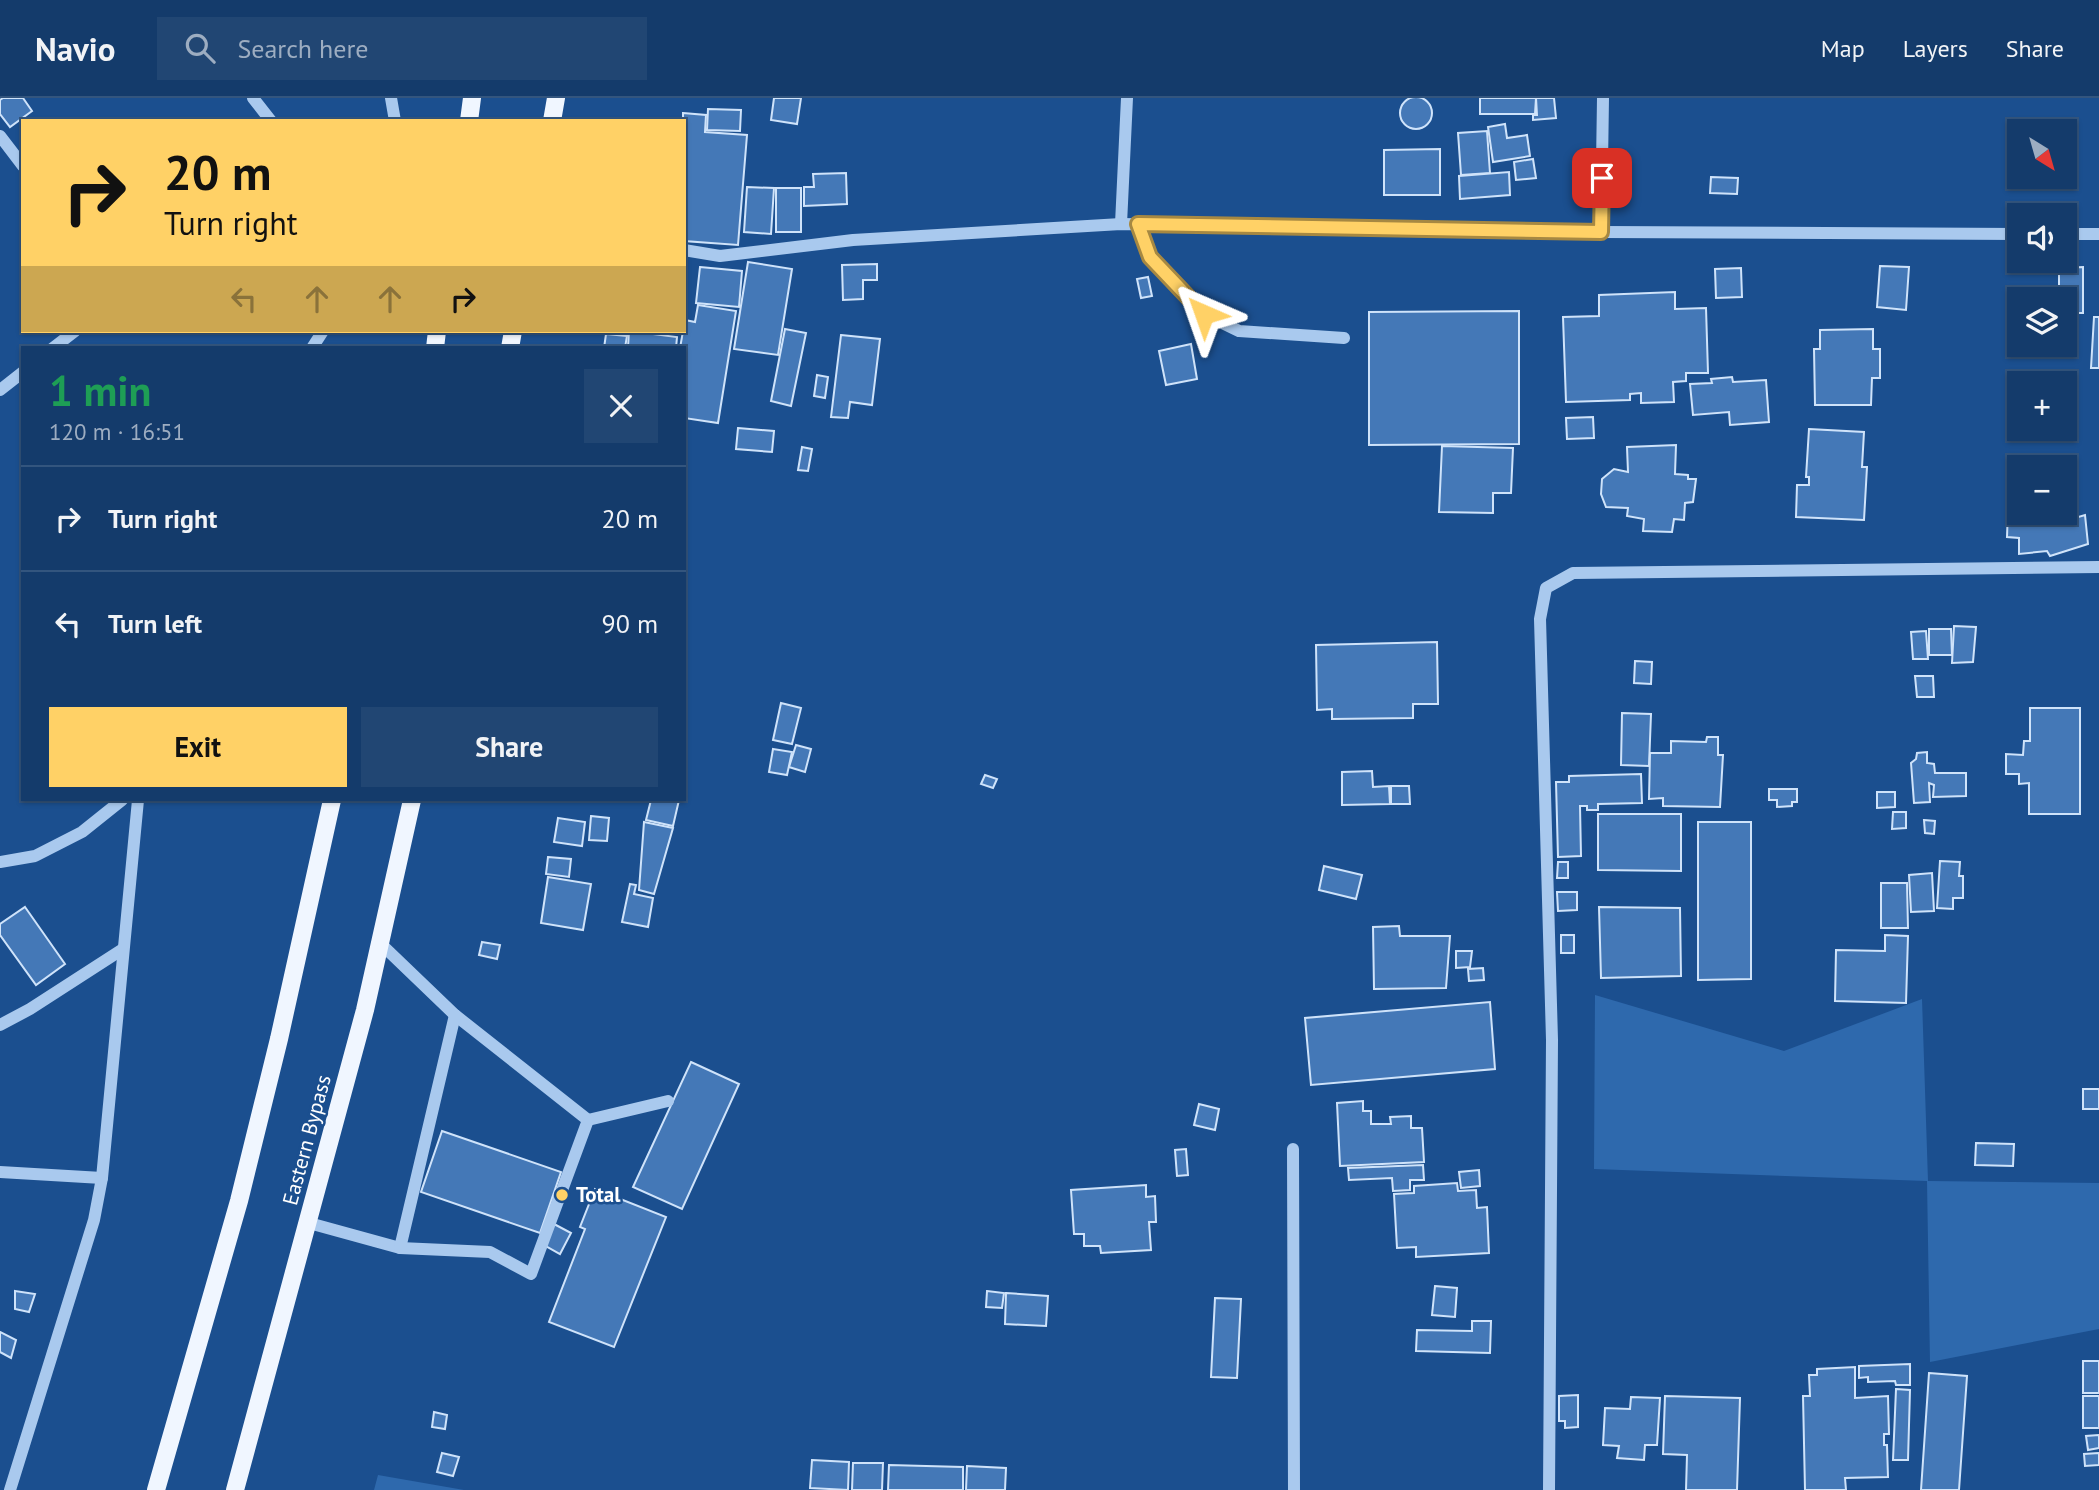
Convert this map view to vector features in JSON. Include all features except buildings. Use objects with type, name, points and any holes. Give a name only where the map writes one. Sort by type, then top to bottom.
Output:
[{"type":"main road","points":[[469,119],[472,98]]},
{"type":"main road","points":[[552,119],[556,98]]},
{"type":"main road","points":[[156,1490],[239,1201],[279,1039],[332,801]]},
{"type":"main road","name":"Eastern Bypass","points":[[235,1490],[382,944],[412,801]]},
{"type":"street","points":[[253,98],[269,119]]},
{"type":"street","points":[[391,98],[395,119]]},
{"type":"street","points":[[1121,224],[1127,98]]},
{"type":"street","points":[[1601,232],[1603,98]]},
{"type":"street","points":[[0,136],[21,163]]},
{"type":"street","points":[[686,250],[720,256],[853,240],[1121,224],[1601,232],[2007,234]]},
{"type":"street","points":[[1138,224],[1150,257],[1204,314],[1239,331],[1344,338]]},
{"type":"street","points":[[2077,234],[2099,234]]},
{"type":"street","points":[[56,346],[72,333]]},
{"type":"street","points":[[0,390],[21,374]]},
{"type":"street","points":[[1549,1490],[1552,1040],[1540,619],[1546,588],[1573,572],[2099,567]]},
{"type":"street","points":[[0,862],[36,856],[82,832],[121,801]]},
{"type":"street","points":[[10,1490],[94,1220],[102,1178],[138,801]]},
{"type":"street","points":[[382,944],[455,1015],[588,1120]]},
{"type":"street","points":[[0,1025],[30,1009],[123,949]]},
{"type":"street","points":[[400,1248],[455,1015]]},
{"type":"street","points":[[588,1120],[668,1101]]},
{"type":"street","points":[[309,1223],[400,1248],[490,1252],[531,1274],[588,1120]]},
{"type":"street","points":[[1293,1149],[1294,1490]]},
{"type":"street","points":[[0,1172],[102,1178]]},
{"type":"shaded area","points":[[1595,995],[1784,1051],[1922,999],[1928,1181],[2099,1183],[2099,1329],[1930,1362],[1927,1181],[1594,1169]]},
{"type":"shaded area","points":[[378,1475],[464,1490],[374,1490]]},
{"type":"place","name":"Total","points":[[562,1195]]},
{"type":"route","points":[[1204,314],[1150,257],[1138,224],[1601,232],[1602,178]]}]
